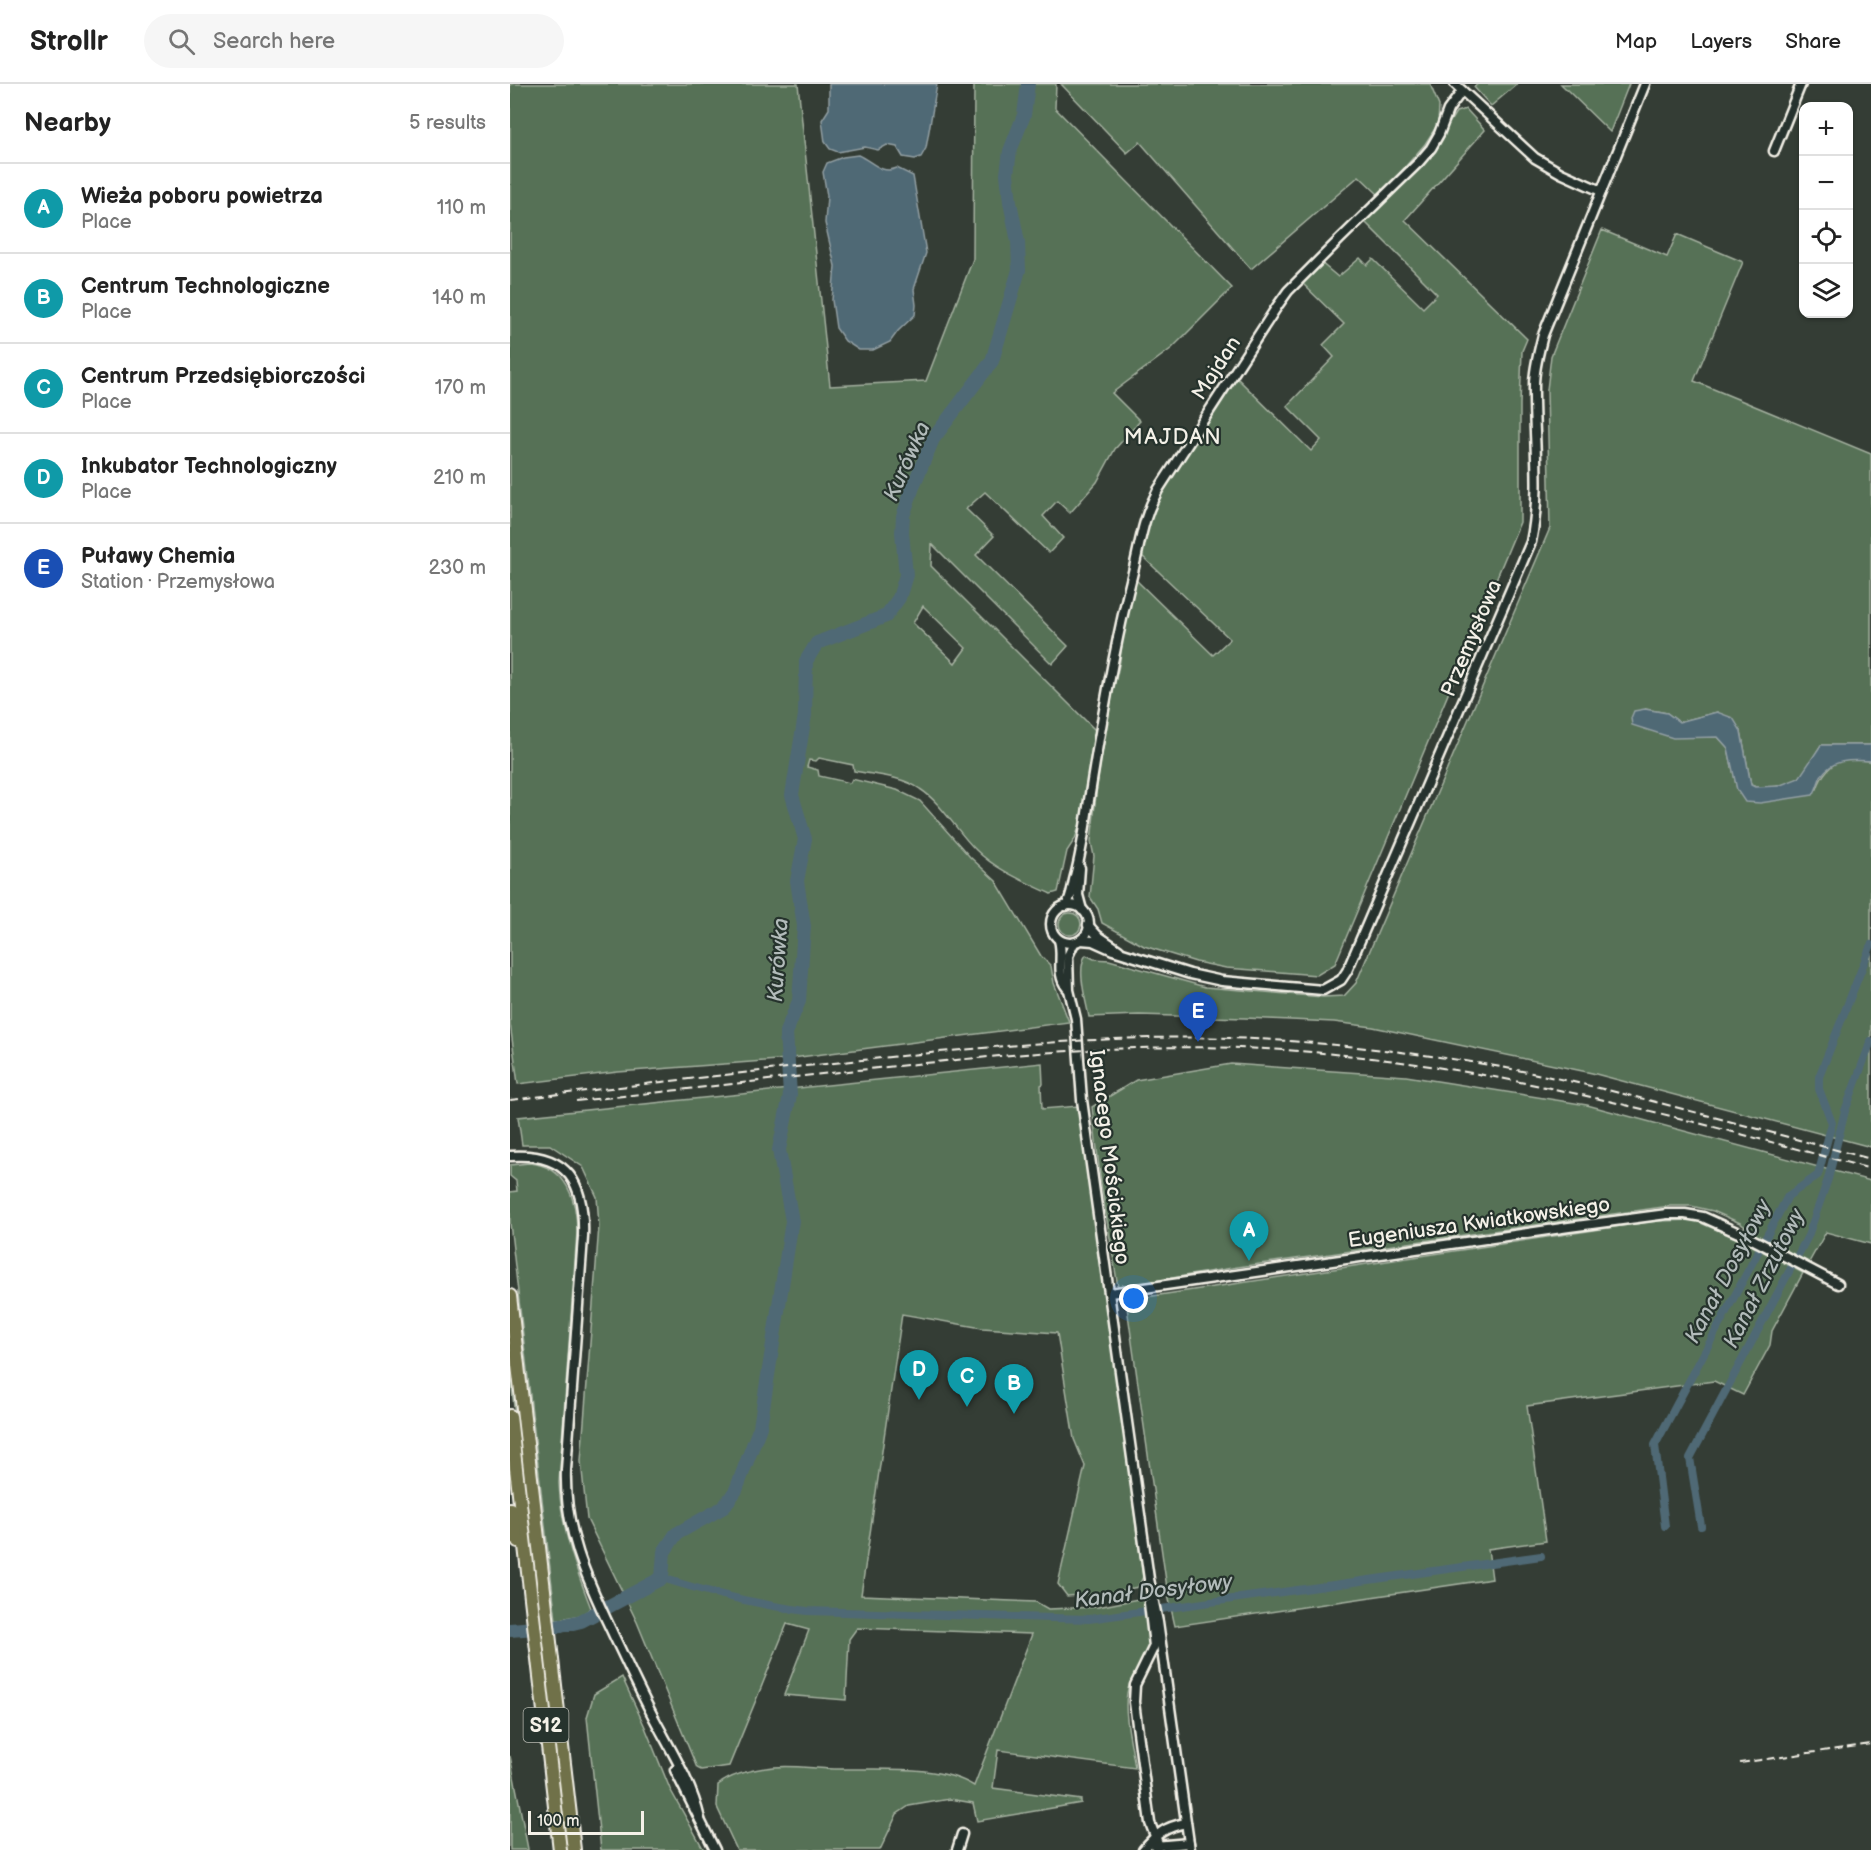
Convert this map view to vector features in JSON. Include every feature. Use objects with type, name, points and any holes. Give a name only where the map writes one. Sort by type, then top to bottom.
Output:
[{"type":"highway","name":"S12","points":[[510,1296],[574,1850]]},
{"type":"highway","name":"S12","points":[[510,1416],[560,1850]]},
{"type":"highway","points":[[510,1509],[528,1570]]},
{"type":"street","points":[[1455,84],[1535,158],[1561,173],[1602,191]]},
{"type":"street","name":"Przemysłowa","points":[[1077,941],[1093,941],[1106,948],[1206,978],[1312,990],[1323,990],[1333,986],[1347,971],[1531,542],[1537,498],[1534,384],[1536,363],[1543,335],[1646,84]]},
{"type":"street","points":[[1774,151],[1801,84]]},
{"type":"street","name":"Majdan","points":[[1082,910],[1078,899],[1080,862],[1104,711],[1119,628],[1148,508],[1288,291],[1419,162],[1431,148],[1448,110],[1462,91]]},
{"type":"street","name":"Majdan","points":[[1066,906],[1080,862]]},
{"type":"street","points":[[1074,906],[1082,910],[1089,925],[1086,933],[1077,941],[1066,943],[1059,940],[1053,933],[1052,919],[1058,909],[1074,906]]},
{"type":"street","name":"Przemysłowa","points":[[1089,925],[1097,935],[1122,952]]},
{"type":"street","name":"Ignacego Mościckiego","points":[[1059,940],[1062,950],[1061,977],[1069,990]]},
{"type":"street","name":"Ignacego Mościckiego","points":[[1077,941],[1068,956],[1069,990],[1076,1018],[1082,1100],[1151,1599],[1190,1846]]},
{"type":"street","points":[[510,1156],[535,1156],[558,1165],[573,1180],[582,1201],[583,1237],[566,1484],[572,1533],[580,1560],[596,1597],[656,1722],[665,1749],[715,1850]]},
{"type":"street","name":"Eugeniusza Kwiatkowskiego","points":[[1110,1293],[1667,1214],[1703,1216],[1838,1284]]},
{"type":"street","name":"Ignacego Mościckiego","points":[[1155,1623],[1154,1646],[1135,1685],[1134,1702],[1150,1822],[1159,1846]]},
{"type":"street","points":[[1145,1666],[1157,1665],[1164,1672]]},
{"type":"street","points":[[1144,1848],[1163,1829],[1186,1823]]},
{"type":"street","points":[[957,1850],[962,1833]]},
{"type":"street","points":[[1144,1848],[1190,1846]]},
{"type":"green space","points":[[510,84],[798,84],[830,386],[926,381],[973,259],[974,84],[1056,84],[1055,108],[1232,288],[1172,348],[1112,393],[1140,421],[1115,449],[1097,482],[1070,513],[1057,501],[1043,516],[1063,538],[1049,553],[985,492],[966,509],[994,536],[976,555],[1068,646],[1052,664],[932,544],[931,566],[1096,731],[1080,824],[1075,839],[1067,851],[1058,892],[1051,894],[993,864],[969,843],[928,795],[905,781],[854,771],[853,765],[819,758],[816,761],[809,760],[807,767],[818,770],[819,776],[850,783],[852,779],[897,790],[920,801],[970,857],[996,881],[1041,956],[1051,966],[1054,983],[1069,1022],[777,1060],[618,1072],[518,1084],[510,1023]],"holes":[[[923,606],[966,648],[955,663],[913,623]]]},
{"type":"green space","points":[[1061,84],[1430,84],[1439,106],[1438,124],[1425,144],[1380,196],[1359,176],[1251,269],[1140,142],[1127,153]]},
{"type":"green space","points":[[1478,84],[1517,84],[1491,106],[1474,87]]},
{"type":"green space","points":[[1561,84],[1629,84],[1610,132]]},
{"type":"green space","points":[[1466,109],[1485,130],[1405,220],[1527,339],[1522,351],[1520,522],[1335,964],[1317,975],[1226,968],[1196,962],[1144,946],[1102,923],[1098,909],[1090,897],[1094,856],[1091,842],[1097,785],[1108,714],[1120,661],[1123,630],[1135,579],[1213,655],[1230,639],[1141,555],[1146,527],[1160,493],[1236,377],[1311,451],[1321,440],[1287,406],[1334,357],[1323,345],[1344,324],[1301,282],[1320,262],[1338,277],[1360,258],[1367,265],[1373,259],[1423,308],[1437,294],[1363,220],[1429,156],[1456,112]]},
{"type":"green space","points":[[1602,230],[1667,257],[1677,234],[1743,262],[1694,381],[1871,454],[1871,745],[1821,745],[1799,778],[1775,786],[1756,787],[1751,785],[1741,731],[1717,712],[1679,722],[1667,713],[1645,709],[1718,737],[1728,748],[1737,789],[1817,789],[1821,779],[1836,763],[1846,759],[1871,761],[1871,1147],[1592,1073],[1373,1027],[1334,1022],[1245,1018],[1139,1015],[1089,1017],[1082,976],[1083,961],[1086,955],[1205,987],[1323,997],[1344,996],[1356,983],[1550,528],[1547,390],[1551,356]]},
{"type":"green space","points":[[1066,913],[1074,913],[1081,920],[1081,928],[1074,935],[1066,935],[1059,928],[1059,920]]},
{"type":"green space","points":[[1042,1063],[1042,1109],[1079,1106],[1080,1127],[1084,1128],[1143,1577],[1138,1587],[1107,1593],[1067,1596],[1058,1584],[1085,1466],[1074,1439],[1057,1333],[982,1328],[902,1314],[861,1595],[1036,1602],[1048,1609],[1098,1607],[1138,1599],[1144,1601],[1151,1642],[1130,1684],[1126,1698],[1135,1768],[998,1750],[993,1788],[1081,1800],[1081,1803],[977,1821],[973,1803],[950,1799],[909,1806],[897,1814],[880,1850],[737,1850],[717,1807],[718,1785],[744,1773],[782,1767],[926,1771],[960,1779],[974,1786],[1032,1634],[857,1628],[849,1639],[846,1700],[784,1695],[809,1630],[787,1624],[729,1766],[701,1770],[697,1768],[637,1622],[587,1519],[581,1461],[599,1226],[597,1197],[583,1167],[550,1145],[522,1145],[518,1117]]},
{"type":"green space","points":[[1231,1064],[1406,1076],[1587,1105],[1871,1181],[1871,1244],[1826,1232],[1808,1264],[1758,1237],[1740,1223],[1713,1211],[1691,1206],[1670,1206],[1238,1267],[1118,1287],[1101,1184],[1092,1107],[1136,1080]]},
{"type":"green space","points":[[529,1163],[553,1171],[561,1178],[572,1197],[577,1232],[559,1483],[566,1532],[591,1608],[581,1615],[556,1620],[510,1223],[510,1192],[517,1191],[516,1181],[510,1176],[510,1165]]},
{"type":"green space","points":[[1694,1220],[1745,1242],[1803,1273],[1772,1331],[1770,1345],[1743,1395],[1714,1381],[1527,1406],[1546,1541],[1488,1549],[1492,1579],[1175,1626],[1168,1595],[1126,1300],[1655,1221]]},
{"type":"green space","points":[[510,1339],[541,1614],[538,1614],[510,1372]]},
{"type":"green space","points":[[545,1642],[564,1805],[560,1806],[542,1643]]},
{"type":"green space","points":[[622,1677],[670,1789],[704,1850],[601,1850],[587,1717],[594,1694]]},
{"type":"green space","points":[[510,1756],[528,1849],[528,1850],[510,1850]]},
{"type":"water","points":[[829,84],[937,84],[926,148],[921,157],[915,159],[903,157],[897,147],[887,145],[878,150],[865,147],[838,152],[830,149],[825,142],[822,120],[829,109]]},
{"type":"water","points":[[858,155],[881,169],[897,168],[913,176],[926,253],[914,289],[915,315],[890,342],[873,350],[859,350],[845,341],[836,328],[832,300],[835,266],[825,223],[827,196],[823,172],[827,163],[843,157]]},
{"type":"water","points":[[1645,709],[1667,713],[1679,722],[1717,712],[1733,718],[1741,731],[1751,785],[1755,787],[1778,786],[1799,778],[1821,745],[1871,745],[1871,761],[1843,761],[1831,766],[1821,776],[1813,795],[1760,803],[1745,802],[1737,790],[1728,748],[1718,737],[1673,738],[1632,725],[1631,718],[1634,711]]},
{"type":"waterway","name":"Kurówka","points":[[510,1630],[561,1626],[581,1621],[662,1578],[664,1552],[676,1534],[724,1507],[736,1490],[760,1427],[792,1221],[779,1150],[790,1095],[786,1032],[799,1001],[804,926],[797,881],[805,839],[792,795],[805,715],[806,661],[817,643],[886,616],[899,598],[906,575],[902,532],[903,516],[914,484],[933,439],[992,361],[1019,270],[1018,242],[1007,174],[1010,151],[1024,115],[1028,84]]},
{"type":"waterway","name":"Kanał Dosyłowy","points":[[1665,1526],[1655,1445],[1788,1196],[1818,1175],[1832,1123],[1819,1089],[1819,1077],[1871,945]]},
{"type":"waterway","name":"Kanał Zrzutowy","points":[[1701,1526],[1690,1458],[1808,1236],[1828,1179],[1845,1111],[1871,1041]]},
{"type":"waterway","name":"Kanał Dosyłowy","points":[[662,1578],[734,1598],[807,1611],[1089,1619],[1541,1556]]},
{"type":"railway","points":[[510,1100],[983,1048],[1136,1038],[1238,1038],[1377,1049],[1522,1071],[1654,1101],[1871,1159]]},
{"type":"railway","points":[[576,1101],[1034,1053],[1172,1047],[1265,1049],[1419,1064],[1571,1092],[1871,1169]]},
{"type":"railway","points":[[1740,1763],[1871,1744]]},
{"type":"place","name":"Puławy Chemia","points":[[1198,1042]]},
{"type":"place","name":"Wieża poboru powietrza","points":[[1249,1261]]},
{"type":"place","name":"Inkubator Technologiczny","points":[[919,1400]]},
{"type":"place","name":"Centrum Przedsiębiorczości","points":[[967,1407]]},
{"type":"place","name":"Centrum Technologiczne","points":[[1014,1414]]},
{"type":"district","name":"MAJDAN","points":[[1173,436]]}]
